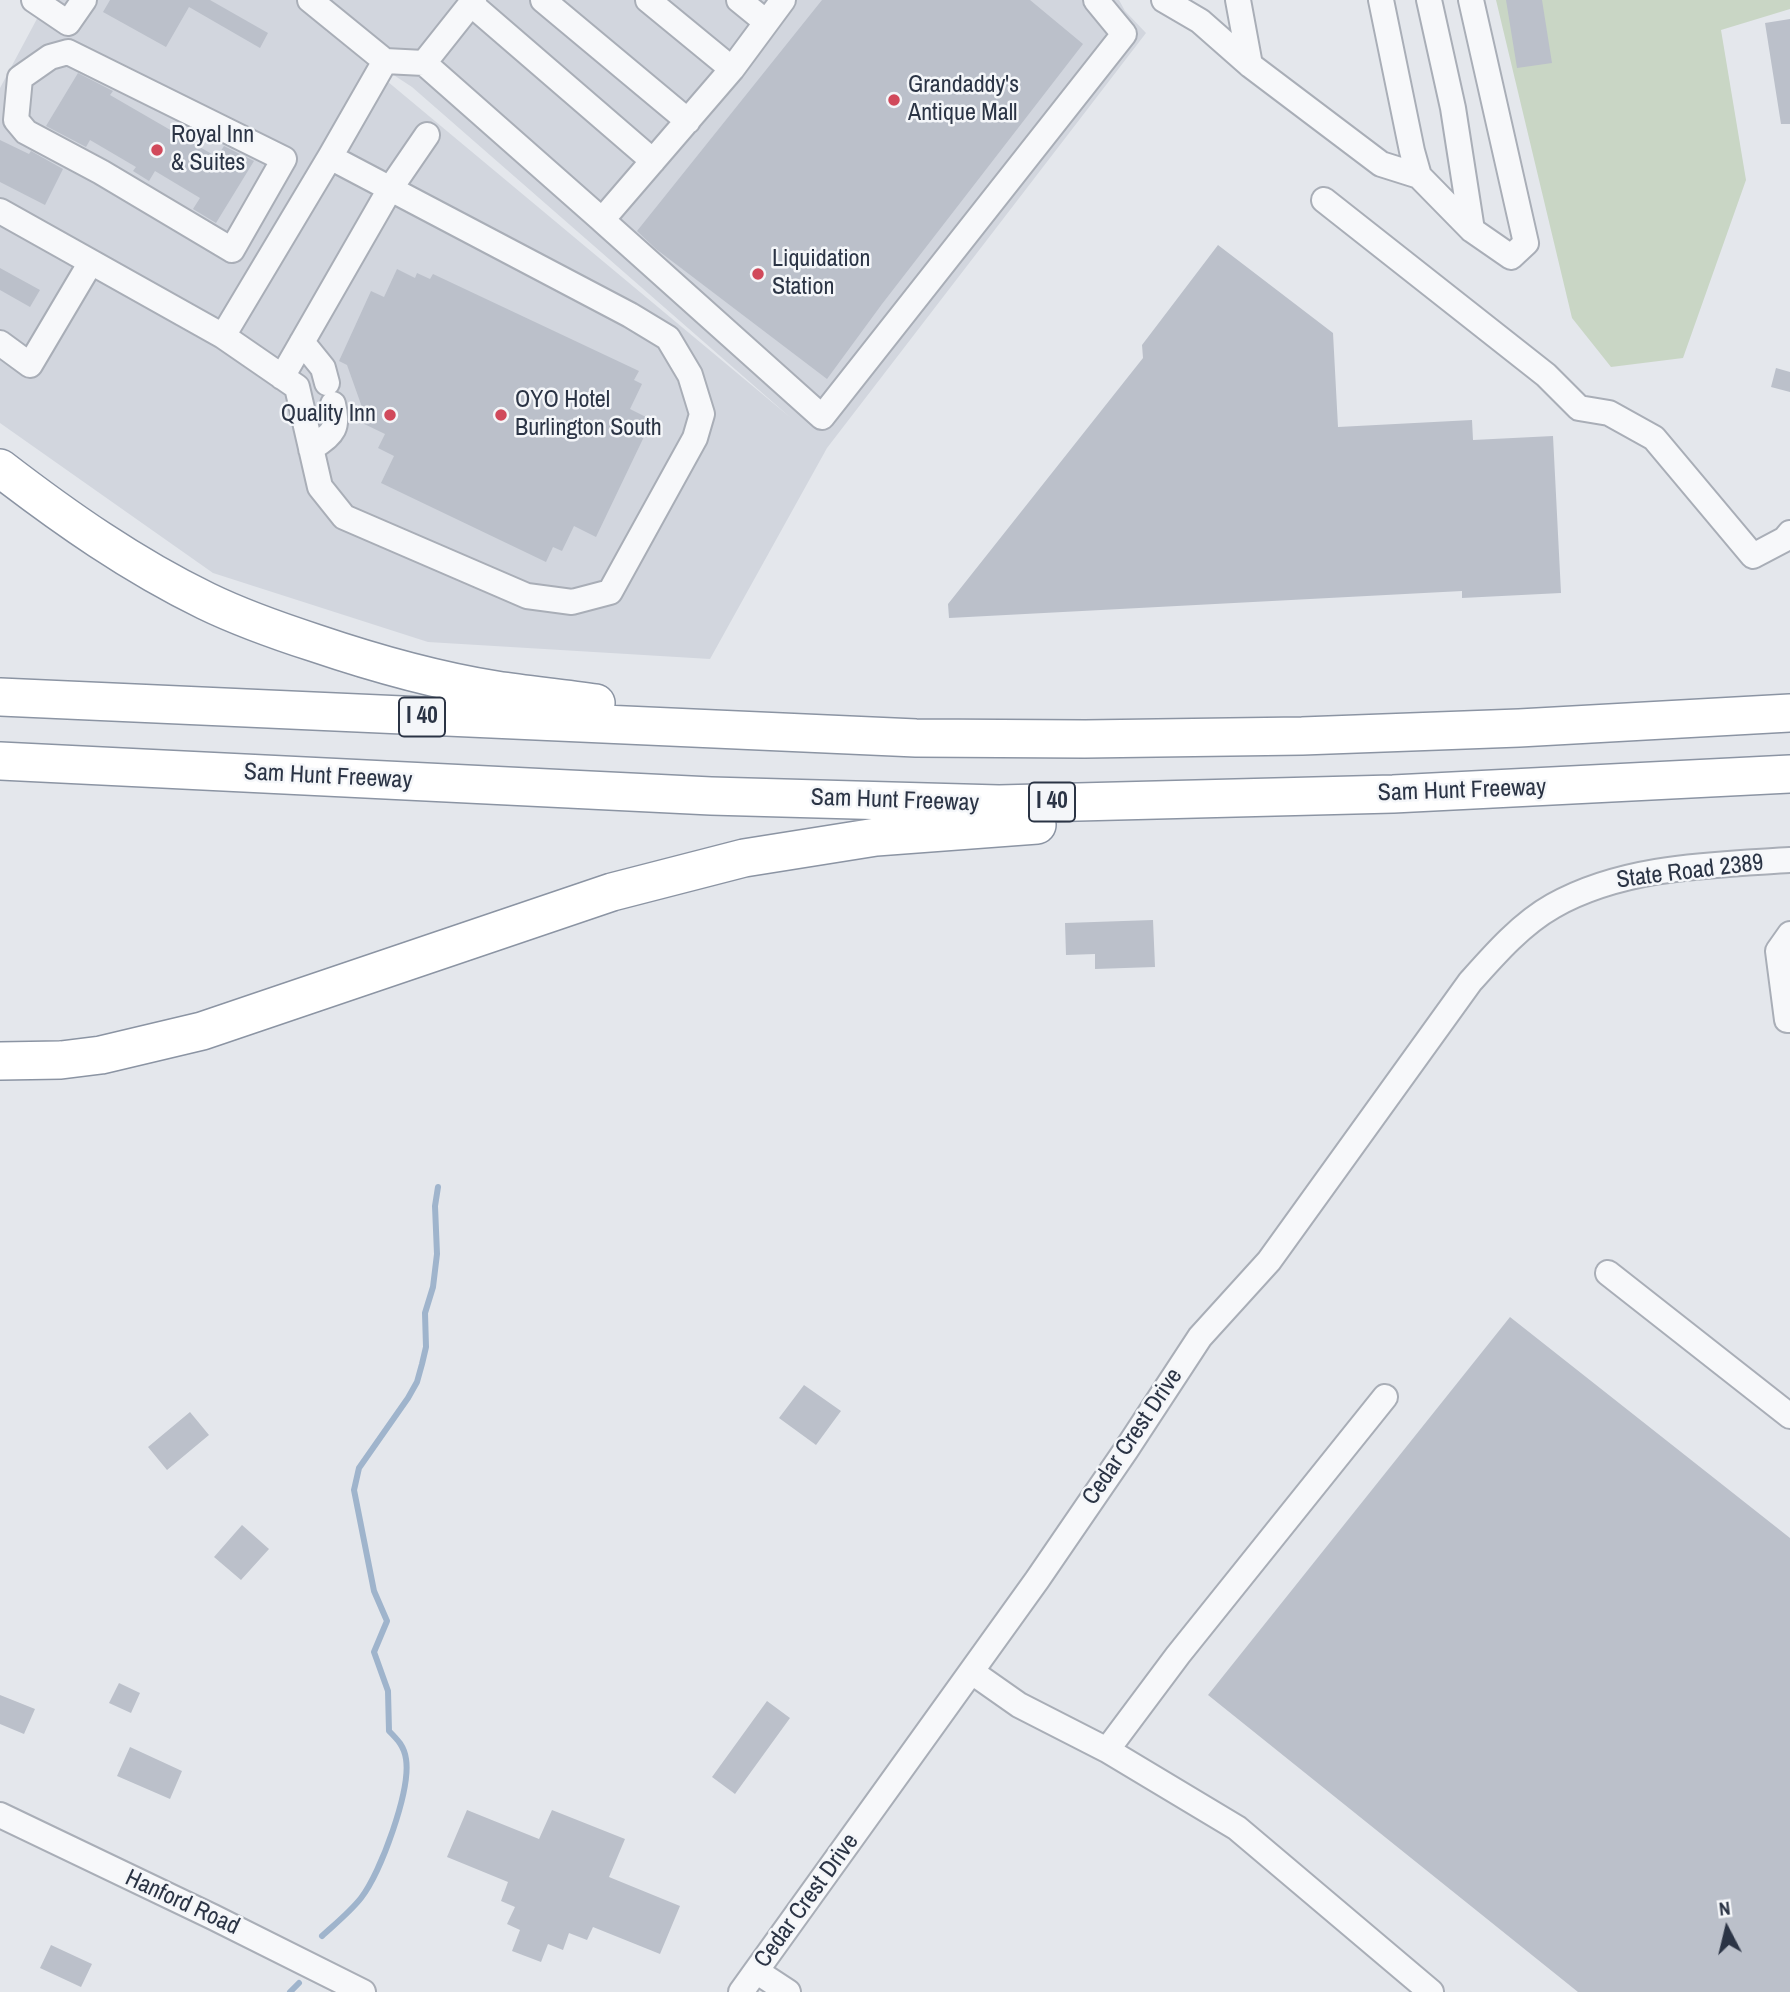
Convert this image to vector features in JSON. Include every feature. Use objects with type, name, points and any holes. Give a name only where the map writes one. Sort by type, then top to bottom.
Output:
[{"type":"highway","points":[[0,468],[99,540],[152,573],[207,602],[264,626],[355,657],[424,676],[495,690],[844,734]]},
{"type":"highway","name":"I 40","points":[[0,697],[916,738],[1302,736],[1519,728],[1790,713]]},
{"type":"highway","name":"Sam Hunt Freeway","points":[[0,761],[711,796],[999,804],[1393,794],[1790,774]]},
{"type":"highway","points":[[0,1061],[61,1060],[101,1055],[202,1031],[612,892],[744,858],[876,837],[1393,794]]},
{"type":"street","points":[[34,0],[68,23],[84,0]]},
{"type":"street","points":[[310,0],[385,61],[425,63],[822,417],[1124,34],[1096,0]]},
{"type":"street","points":[[543,0],[688,121]]},
{"type":"street","points":[[648,0],[732,69]]},
{"type":"street","points":[[738,0],[766,22]]},
{"type":"street","points":[[602,220],[732,69],[783,0]]},
{"type":"street","points":[[1164,0],[1198,10],[1250,65],[1381,164],[1419,176],[1472,230],[1511,257],[1526,243],[1471,0]]},
{"type":"street","points":[[1238,0],[1250,65]]},
{"type":"street","points":[[1381,0],[1419,176]]},
{"type":"street","points":[[1429,0],[1453,108],[1472,230]]},
{"type":"street","points":[[425,63],[473,2],[653,161]]},
{"type":"street","points":[[68,52],[284,159],[233,250],[101,172],[26,132],[16,120],[10,73],[68,52]]},
{"type":"street","points":[[223,336],[385,61]]},
{"type":"street","points":[[282,377],[390,189],[427,135]]},
{"type":"street","points":[[0,211],[223,336],[297,387],[320,487],[344,517],[527,596],[572,602],[610,592],[695,439],[702,414],[690,375],[668,338],[630,315],[330,157]]},
{"type":"street","points":[[1324,200],[1546,375],[1579,408],[1609,413],[1654,438],[1753,556],[1785,539],[1790,533]]},
{"type":"street","points":[[0,343],[30,365],[91,262]]},
{"type":"street","points":[[302,342],[323,368],[337,421],[332,432],[311,449]]},
{"type":"street","name":"State Road 2389","points":[[1552,906],[1607,881],[1705,866],[1790,860]]},
{"type":"street","name":"Cedar Crest Drive","points":[[741,1992],[972,1672],[1126,1450],[1200,1337],[1269,1261],[1470,982],[1498,951],[1552,906]]},
{"type":"street","points":[[1790,934],[1778,951],[1787,1020],[1790,1020]]},
{"type":"street","points":[[1608,1273],[1786,1406]]},
{"type":"street","points":[[1107,1750],[1178,1655],[1385,1397]]},
{"type":"street","points":[[972,1672],[1019,1705],[1107,1750],[1237,1828],[1431,1992]]},
{"type":"street","name":"Hanford Road","points":[[0,1815],[213,1916],[363,1992]]},
{"type":"street","points":[[756,1971],[788,1992]]},
{"type":"shaded area","points":[[47,0],[1119,0],[1125,11],[1146,33],[827,448],[710,659],[428,642],[213,573],[0,423],[0,88]],"holes":[[[331,34],[412,87],[791,418]]]},
{"type":"green space","points":[[1496,0],[1790,0],[1790,9],[1721,30],[1746,180],[1683,358],[1611,367],[1572,318]]},
{"type":"building","points":[[110,0],[210,0],[268,33],[260,48],[189,7],[166,47],[103,12]]},
{"type":"building","points":[[822,0],[1030,0],[1083,44],[827,379],[656,249],[637,231]]},
{"type":"building","points":[[1506,0],[1542,0],[1552,63],[1517,68]]},
{"type":"building","points":[[1790,19],[1790,124],[1781,124],[1765,23]]},
{"type":"building","name":"Royal Inn & Suites","points":[[78,73],[113,91],[110,95],[217,157],[224,146],[254,161],[216,223],[193,209],[200,198],[155,171],[149,181],[133,171],[136,167],[90,140],[86,147],[46,126]]},
{"type":"building","points":[[0,140],[29,154],[31,151],[63,169],[45,205],[0,182]]},
{"type":"building","points":[[1218,245],[1333,333],[1338,427],[1472,420],[1473,440],[1553,436],[1561,593],[1462,598],[1462,591],[949,618],[948,604],[1143,358],[1142,345]]},
{"type":"building","points":[[0,268],[40,290],[30,307],[0,290]]},
{"type":"building","name":"Quality Inn","points":[[397,269],[415,278],[417,273],[430,279],[433,274],[639,371],[634,380],[642,384],[630,409],[652,420],[596,537],[574,526],[562,551],[553,547],[546,562],[381,483],[394,456],[378,448],[385,434],[358,421],[363,410],[347,365],[339,361],[371,291],[384,297]]},
{"type":"building","points":[[1776,368],[1790,372],[1790,392],[1771,387]]},
{"type":"building","points":[[1153,920],[1155,967],[1095,969],[1095,954],[1066,955],[1065,923]]},
{"type":"building","points":[[1510,1317],[1790,1538],[1790,1992],[1578,1992],[1208,1695]]},
{"type":"building","points":[[804,1385],[841,1411],[816,1445],[779,1418]]},
{"type":"building","points":[[190,1412],[209,1435],[167,1470],[148,1447]]},
{"type":"building","points":[[242,1525],[269,1549],[241,1580],[214,1557]]},
{"type":"building","points":[[119,1683],[140,1693],[131,1713],[109,1703]]},
{"type":"building","points":[[0,1695],[35,1709],[24,1734],[0,1724]]},
{"type":"building","points":[[767,1701],[790,1718],[735,1794],[712,1777]]},
{"type":"building","points":[[130,1747],[182,1771],[170,1799],[117,1776]]},
{"type":"building","points":[[467,1810],[539,1839],[552,1810],[625,1839],[609,1877],[680,1906],[660,1954],[593,1927],[587,1940],[569,1933],[563,1950],[548,1944],[541,1962],[512,1951],[520,1930],[507,1924],[515,1907],[501,1901],[508,1882],[447,1857]]},
{"type":"building","points":[[51,1945],[92,1964],[81,1987],[40,1968]]},
{"type":"waterway","points":[[322,1936],[352,1908],[369,1886],[393,1830],[404,1790],[405,1754],[389,1731],[388,1691],[374,1652],[387,1621],[374,1591],[354,1490],[359,1468],[408,1398],[417,1382],[422,1364],[426,1347],[425,1313],[433,1287],[437,1254],[435,1206],[438,1187]]},
{"type":"waterway","points":[[290,1992],[299,1983]]},
{"type":"place","name":"Grandaddy's Antique Mall","points":[[894,100]]},
{"type":"place","name":"Royal Inn & Suites","points":[[157,150]]},
{"type":"place","name":"Liquidation Station","points":[[758,274]]},
{"type":"place","name":"Quality Inn","points":[[390,415]]},
{"type":"place","name":"OYO Hotel Burlington South","points":[[501,415]]}]
